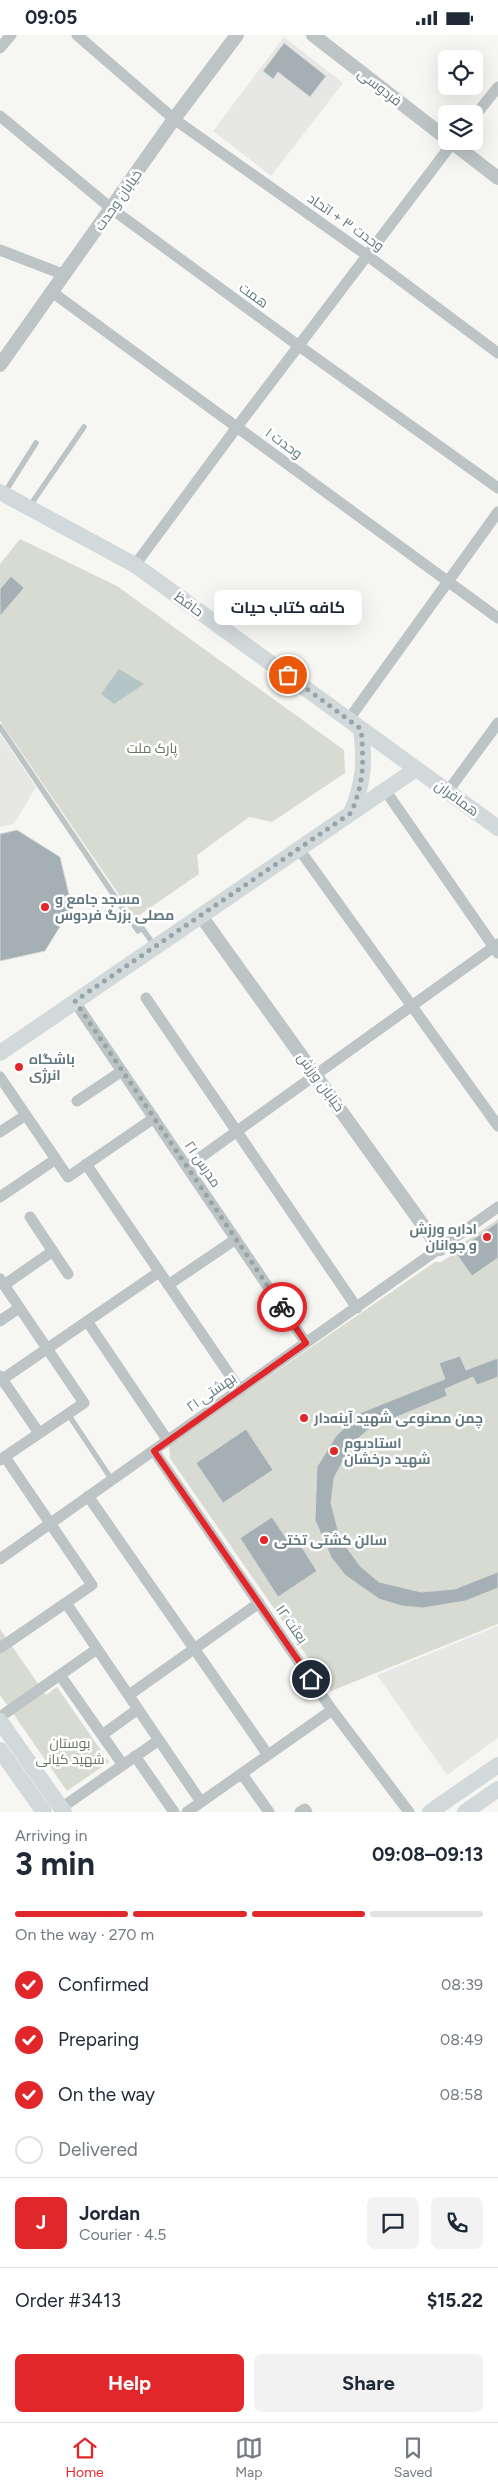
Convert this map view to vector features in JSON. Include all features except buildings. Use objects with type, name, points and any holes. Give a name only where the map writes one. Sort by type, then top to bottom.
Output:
[{"type":"main road","name":"حافظ","points":[[1,494],[29,507],[135,565],[416,769]]},
{"type":"main road","points":[[351,813],[361,790],[364,758],[355,724]]},
{"type":"main road","points":[[0,1053],[416,769]]},
{"type":"main road","name":"همافران","points":[[416,769],[498,827]]},
{"type":"main road","points":[[0,1721],[63,1810]]},
{"type":"main road","points":[[0,1750],[44,1812]]},
{"type":"main road","points":[[430,1812],[498,1765]]},
{"type":"main road","points":[[465,1812],[498,1789]]},
{"type":"street","points":[[0,48],[11,35]]},
{"type":"street","name":"وحدت ۳ + اتحاد","points":[[77,35],[174,119],[368,256],[498,353]]},
{"type":"street","name":"خیابان وحدت","points":[[0,365],[174,119],[237,35]]},
{"type":"street","name":"فردوسی","points":[[313,35],[438,131]]},
{"type":"street","points":[[483,106],[498,87]]},
{"type":"street","name":"همت","points":[[0,116],[112,209],[498,488]]},
{"type":"street","points":[[135,565],[237,427],[368,256],[445,150]]},
{"type":"street","name":"فردوسی","points":[[462,150],[498,178]]},
{"type":"street","points":[[0,250],[65,275]]},
{"type":"street","name":"وحدت ۱","points":[[52,292],[498,618]]},
{"type":"street","points":[[355,724],[447,582],[498,512]]},
{"type":"street","points":[[448,791],[498,723]]},
{"type":"street","points":[[187,1167],[412,1006],[497,948],[385,790]]},
{"type":"street","points":[[299,849],[498,1126]]},
{"type":"street","name":"خیابان ورزش","points":[[201,916],[440,1249]]},
{"type":"street","points":[[146,998],[357,1308]]},
{"type":"street","name":"مدرس ۲۱","points":[[75,1001],[306,1343]]},
{"type":"street","points":[[78,1101],[122,1071]]},
{"type":"street","points":[[0,1077],[68,1177],[154,1118]]},
{"type":"street","points":[[0,1132],[26,1115]]},
{"type":"street","points":[[0,1197],[56,1159]]},
{"type":"street","points":[[86,1164],[240,1390]]},
{"type":"street","name":"بهشتی ۲۱","points":[[0,1559],[498,1207]]},
{"type":"street","points":[[30,1217],[68,1274]]},
{"type":"street","points":[[168,1285],[236,1239]]},
{"type":"street","points":[[0,1648],[92,1585],[50,1523],[2,1458],[84,1403],[2,1282],[53,1251]]},
{"type":"street","points":[[39,1433],[1,1379],[160,1272]]},
{"type":"street","points":[[0,1321],[19,1308]]},
{"type":"street","points":[[87,1321],[168,1441]]},
{"type":"street","name":"بعثت ۱۲","points":[[154,1451],[332,1710],[409,1812]]},
{"type":"street","points":[[88,1496],[268,1755]]},
{"type":"street","points":[[66,1603],[201,1802]]},
{"type":"street","points":[[128,1695],[259,1603]]},
{"type":"street","points":[[0,1717],[97,1649]]},
{"type":"street","points":[[60,1675],[123,1765]]},
{"type":"street","points":[[102,1735],[138,1709]]},
{"type":"street","points":[[187,1812],[332,1710]]},
{"type":"street","points":[[63,1810],[159,1740]]},
{"type":"street","points":[[135,1756],[174,1812]]},
{"type":"street","points":[[242,1774],[269,1812]]},
{"type":"lane","points":[[29,507],[84,427]]},
{"type":"lane","points":[[1,494],[36,443]]},
{"type":"lane","points":[[0,727],[138,931],[142,928],[155,947]]},
{"type":"lane","points":[[68,1414],[112,1480]]},
{"type":"shaded area","points":[[284,37],[343,83],[271,176],[213,131]]},
{"type":"shaded area","points":[[119,669],[144,684],[114,704],[101,694]]},
{"type":"shaded area","points":[[0,734],[36,787],[14,824],[0,827]]},
{"type":"shaded area","points":[[498,1626],[498,1738],[447,1775],[377,1675]]},
{"type":"green space","name":"پارک ملت","points":[[20,539],[117,586],[344,750],[345,773],[272,822],[249,817],[197,855],[199,874],[135,918],[0,721],[0,564]]},
{"type":"green space","name":"استادیوم شهید درخشان","points":[[498,1219],[498,1624],[331,1691],[170,1458],[169,1445],[435,1262],[441,1262],[452,1255],[453,1250]]},
{"type":"green space","name":"بوستان شهید کیانی","points":[[0,1629],[46,1695],[57,1687],[109,1762],[67,1791],[0,1695]]},
{"type":"way so far","points":[[282,1307],[75,1001],[351,813],[361,790],[364,758],[361,729],[288,675]]},
{"type":"place","name":"کافه کتاب حیات","points":[[288,675]]},
{"type":"place","name":"مسجد جامع و مصلی بزرگ فردوس","points":[[45,907]]},
{"type":"place","name":"باشگاه انرژی","points":[[19,1067]]},
{"type":"place","name":"اداره ورزش و جوانان","points":[[487,1237]]},
{"type":"place","name":"چمن مصنوعی شهید آینه‌دار","points":[[304,1418]]},
{"type":"place","name":"استادیوم شهید درخشان","points":[[334,1451]]},
{"type":"place","name":"سالن کشتی تختی","points":[[264,1540]]},
{"type":"route","points":[[282,1307],[306,1343],[154,1451],[311,1679]]}]
